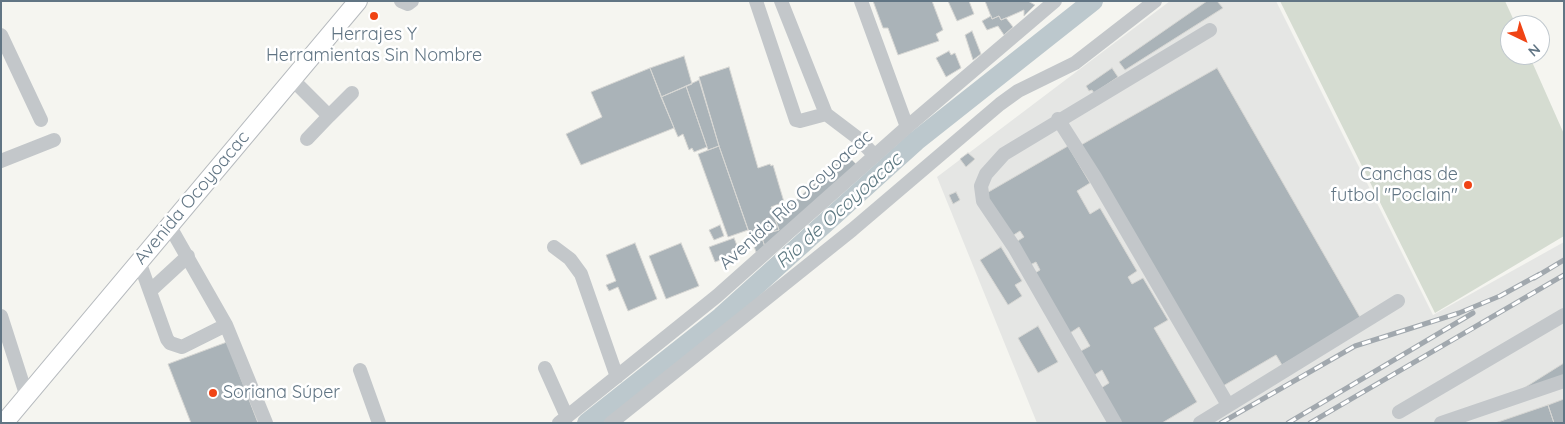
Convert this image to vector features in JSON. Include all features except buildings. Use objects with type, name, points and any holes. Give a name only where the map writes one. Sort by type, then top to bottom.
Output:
[{"type":"main road","name":"Avenida Ocoyoacac","points":[[4,423],[21,408],[139,261],[358,1]]},
{"type":"street","points":[[401,1],[408,4],[412,1]]},
{"type":"street","points":[[756,1],[796,118],[800,121],[826,114]]},
{"type":"street","points":[[781,1],[826,114],[859,139],[875,156]]},
{"type":"street","points":[[861,1],[907,127]]},
{"type":"street","name":"Avenida Río Ocoyoacac","points":[[563,420],[717,296],[907,127],[1055,1]]},
{"type":"street","points":[[611,423],[852,230],[1000,104],[1018,91],[1075,63],[1155,1]]},
{"type":"street","points":[[1115,423],[1014,247],[981,197],[983,180],[996,161],[1004,154],[1058,119],[1210,30]]},
{"type":"street","points":[[1,35],[41,120]]},
{"type":"street","points":[[292,80],[329,116]]},
{"type":"street","points":[[307,139],[352,93]]},
{"type":"street","points":[[1058,119],[1228,405]]},
{"type":"street","points":[[1,161],[54,140]]},
{"type":"street","points":[[169,225],[226,324],[266,423]]},
{"type":"street","points":[[554,247],[570,259],[581,274],[617,377]]},
{"type":"street","points":[[150,291],[188,256]]},
{"type":"street","points":[[139,261],[167,339],[175,346],[182,347],[226,324]]},
{"type":"street","points":[[1200,423],[1398,301]]},
{"type":"street","points":[[1,316],[7,356],[21,408]]},
{"type":"street","points":[[1399,412],[1564,316]]},
{"type":"street","points":[[545,368],[563,420]]},
{"type":"street","points":[[360,370],[379,423]]},
{"type":"street","points":[[1441,423],[1564,381]]},
{"type":"shaded area","points":[[1170,1],[1276,1],[1433,315],[1564,242],[1564,423],[1037,423],[937,177]]},
{"type":"shaded area","name":"Canchas de futbol \"Poclain\"","points":[[1280,1],[1505,1],[1511,15],[1500,15],[1500,65],[1533,65],[1564,134],[1564,236],[1435,313]]},
{"type":"waterway","name":"Rio de Ocoyoacac","points":[[587,423],[721,317],[916,141],[1093,1]]},
{"type":"railway","points":[[1534,278],[1564,260]]},
{"type":"railway","points":[[1221,423],[1355,346],[1459,313],[1500,296],[1540,274]]},
{"type":"railway","points":[[1310,423],[1564,275]]},
{"type":"railway","points":[[1288,423],[1473,313]]},
{"type":"place","name":"Herrajes Y Herramientas Sin Nombre","points":[[374,16]]},
{"type":"place","name":"Canchas de futbol \"Poclain\"","points":[[1468,185]]},
{"type":"place","name":"Soriana Súper","points":[[213,393]]}]
